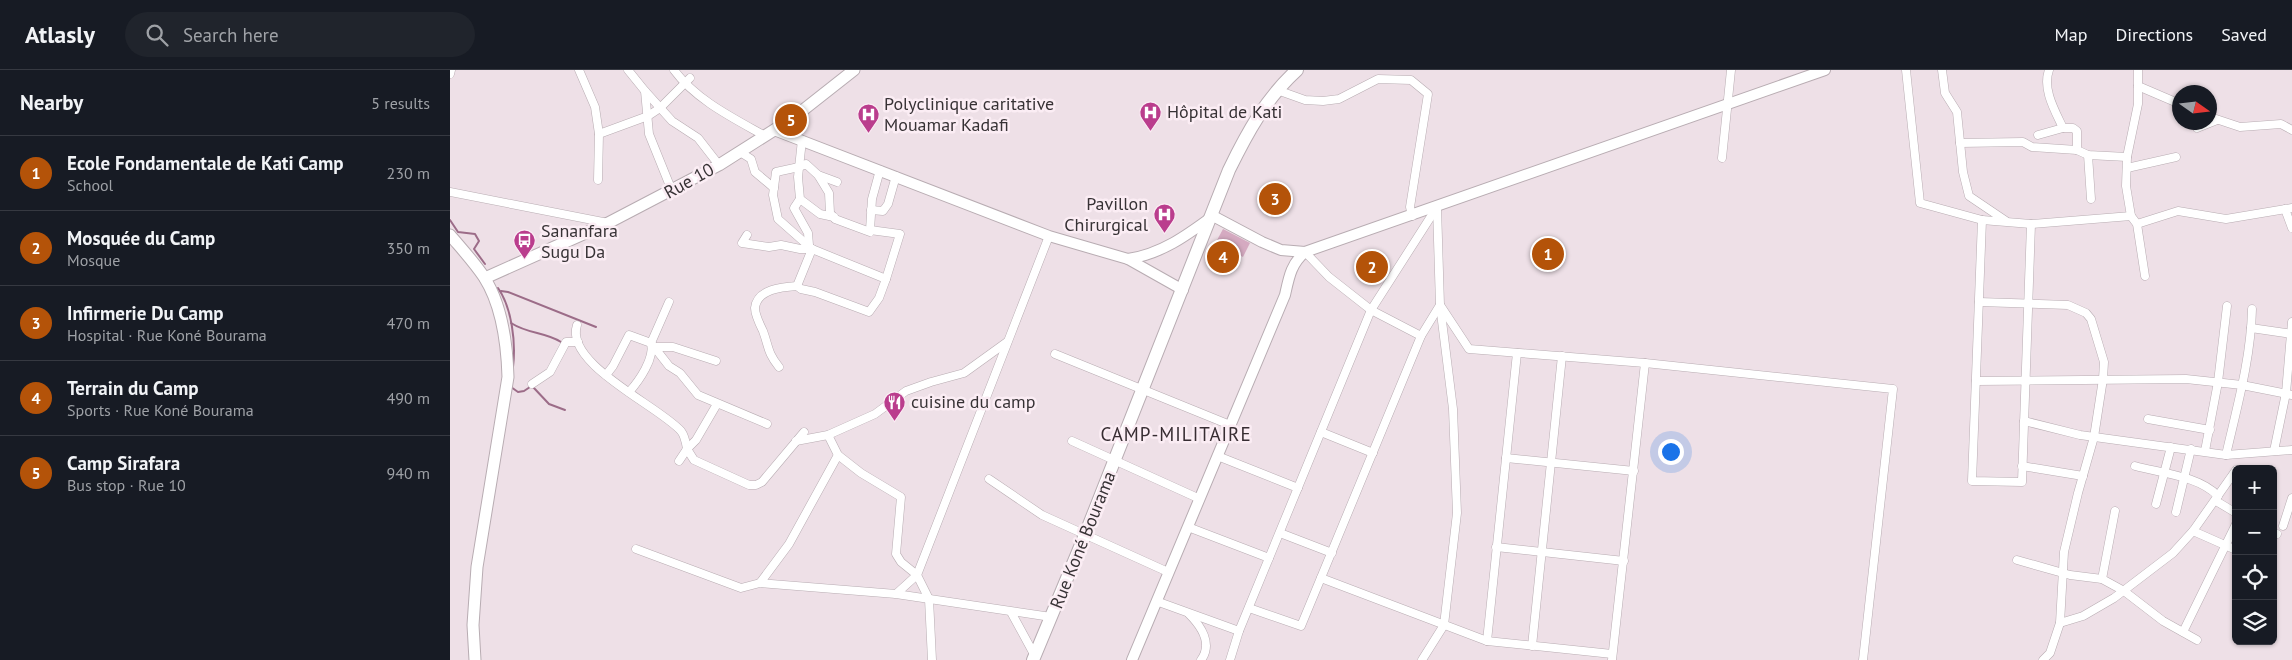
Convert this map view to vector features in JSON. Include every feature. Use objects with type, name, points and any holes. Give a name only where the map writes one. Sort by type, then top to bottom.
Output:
[{"type":"highway","name":"Rue Koné Bourama","points":[[1034,658],[1230,170],[1244,140],[1266,102],[1297,70]]},
{"type":"main road","name":"Rue 10","points":[[485,278],[608,223],[719,165],[793,118],[854,70]]},
{"type":"main road","points":[[450,235],[485,278],[502,320],[508,351],[508,377],[477,567],[473,626],[475,660]]},
{"type":"main road","points":[[471,260],[487,269],[510,266]]},
{"type":"main road","points":[[492,296],[495,285],[510,266]]},
{"type":"street","points":[[450,74],[452,70]]},
{"type":"street","points":[[579,70],[595,107],[599,134],[598,180]]},
{"type":"street","points":[[628,70],[672,121],[698,138],[719,165]]},
{"type":"street","points":[[674,70],[730,116],[770,133],[802,140],[1049,236],[1128,259],[1183,290]]},
{"type":"street","points":[[1411,70],[1411,80]]},
{"type":"street","points":[[1722,158],[1730,70]]},
{"type":"street","points":[[1132,660],[1285,295],[1289,277],[1296,260],[1305,252],[1825,70]]},
{"type":"street","points":[[1906,70],[1920,203],[1982,220],[2031,224],[2131,216]]},
{"type":"street","points":[[1942,70],[1945,93],[1957,112],[1963,172],[1969,196],[2008,222]]},
{"type":"street","points":[[2049,70],[2046,78],[2049,95],[2063,128]]},
{"type":"street","points":[[2138,70],[2138,104],[2127,156],[2126,186],[2131,216],[2136,224],[2145,276]]},
{"type":"street","points":[[1277,90],[1306,100],[1323,101],[1339,99],[1378,79],[1411,80],[1428,94],[1410,207],[1412,216]]},
{"type":"street","points":[[599,134],[648,116],[660,108],[687,81]]},
{"type":"street","points":[[2138,86],[2172,101]]},
{"type":"street","points":[[645,90],[649,134],[672,191]]},
{"type":"street","points":[[2218,120],[2240,127],[2280,124],[2292,130]]},
{"type":"street","points":[[2038,135],[2063,128],[2073,128],[2077,131],[2077,150]]},
{"type":"street","points":[[797,286],[810,247],[808,233],[794,208],[800,199],[798,177],[802,140]]},
{"type":"street","points":[[1960,143],[2023,142],[2032,147],[2077,150],[2088,155],[2127,156]]},
{"type":"street","points":[[740,152],[751,159],[755,172],[774,188]]},
{"type":"street","points":[[2088,155],[2091,200]]},
{"type":"street","points":[[2127,168],[2176,157]]},
{"type":"street","points":[[834,217],[830,213],[829,193],[818,175],[806,164],[776,172],[774,188],[778,219],[810,247],[886,278]]},
{"type":"street","points":[[870,230],[872,199],[880,170]]},
{"type":"street","points":[[818,175],[837,182]]},
{"type":"street","points":[[871,210],[883,211],[888,204],[896,176]]},
{"type":"street","points":[[450,192],[608,223]]},
{"type":"street","points":[[779,367],[769,354],[755,308],[760,296],[767,292],[797,286],[869,312],[879,298],[900,234],[870,230],[870,232],[834,217],[820,214],[800,199]]},
{"type":"street","points":[[1422,660],[1444,624],[1457,513],[1453,409],[1440,305],[1437,207]]},
{"type":"street","points":[[1230,660],[1239,631],[1371,310],[1437,207]]},
{"type":"street","points":[[2136,224],[2178,211],[2226,219],[2289,209],[2292,228]]},
{"type":"street","points":[[1128,259],[1156,253],[1184,237],[1213,216],[1281,250],[1305,252],[1329,277],[1371,310],[1421,336]]},
{"type":"street","points":[[1982,220],[1972,480],[2022,482],[2031,224]]},
{"type":"street","points":[[747,235],[742,243],[769,247],[781,245],[800,250],[810,247]]},
{"type":"street","points":[[896,594],[917,574],[1049,236]]},
{"type":"street","points":[[1281,250],[1288,266],[1289,277]]},
{"type":"street","points":[[1144,257],[1145,268]]},
{"type":"street","points":[[629,392],[638,382],[653,349],[669,302]]},
{"type":"street","points":[[1979,302],[2068,305],[2086,313],[2091,319],[2104,362],[2094,438],[2064,552],[2060,623],[2048,659]]},
{"type":"street","points":[[1249,608],[1301,626],[1421,336],[1440,305]]},
{"type":"street","points":[[1440,305],[1470,349],[1645,363],[1893,389],[1863,660]]},
{"type":"street","points":[[2204,451],[2210,430],[2218,382],[2227,306]]},
{"type":"street","points":[[2226,455],[2242,385],[2252,328],[2252,309]]},
{"type":"street","points":[[2274,451],[2289,394],[2292,322]]},
{"type":"street","points":[[577,325],[575,332],[578,342],[593,364],[681,431],[687,449],[694,460],[749,485],[756,486],[804,432]]},
{"type":"street","points":[[2252,328],[2291,334]]},
{"type":"street","points":[[606,375],[629,335],[653,345],[673,347],[716,361]]},
{"type":"street","points":[[532,384],[550,372],[566,342],[578,342]]},
{"type":"street","points":[[796,441],[828,435],[875,414],[906,392],[931,382],[964,373],[1008,342]]},
{"type":"street","points":[[653,345],[669,366],[680,373],[698,395],[767,424]]},
{"type":"street","points":[[1487,641],[1517,353]]},
{"type":"street","points":[[1056,354],[1230,425]]},
{"type":"street","points":[[1532,646],[1562,356]]},
{"type":"street","points":[[1321,578],[1487,641],[1612,657],[1645,363]]},
{"type":"street","points":[[1976,381],[2186,380],[2242,385],[2289,394]]},
{"type":"street","points":[[679,462],[687,449],[696,440],[717,404]]},
{"type":"street","points":[[2148,418],[2210,430]]},
{"type":"street","points":[[2024,422],[2094,438],[2226,455],[2292,450]]},
{"type":"street","points":[[1321,432],[1372,453]]},
{"type":"street","points":[[828,435],[838,455],[861,473],[901,497],[896,554],[901,562],[917,574],[928,599],[932,660]]},
{"type":"street","points":[[1072,441],[1200,498]]},
{"type":"street","points":[[2156,504],[2171,447]]},
{"type":"street","points":[[2176,512],[2191,449]]},
{"type":"street","points":[[760,583],[789,544],[838,455]]},
{"type":"street","points":[[2238,465],[2242,455]]},
{"type":"street","points":[[1220,457],[1298,488]]},
{"type":"street","points":[[1506,458],[1634,471]]},
{"type":"street","points":[[2022,466],[2083,476]]},
{"type":"street","points":[[2135,466],[2211,488],[2217,498],[2232,510]]},
{"type":"street","points":[[2060,623],[2083,616],[2124,591],[2173,553],[2193,531],[2232,476]]},
{"type":"street","points":[[989,479],[1042,515],[1168,572]]},
{"type":"street","points":[[2283,526],[2292,498]]},
{"type":"street","points":[[2102,579],[2116,511]]},
{"type":"street","points":[[1188,526],[1269,558]]},
{"type":"street","points":[[2193,531],[2232,548]]},
{"type":"street","points":[[2183,632],[2232,531]]},
{"type":"street","points":[[1280,533],[1332,552]]},
{"type":"street","points":[[1496,547],[1624,561]]},
{"type":"street","points":[[636,548],[741,588],[760,583],[896,594],[1052,617]]},
{"type":"street","points":[[2017,560],[2062,572],[2102,579],[2124,591],[2163,621],[2197,640]]},
{"type":"street","points":[[1156,601],[1239,631]]},
{"type":"street","points":[[1011,612],[1034,658]]},
{"type":"street","points":[[1186,612],[1200,625],[1207,644],[1206,654],[1201,660]]},
{"type":"shaded area","points":[[1223,229],[1250,243],[1243,257],[1216,242]]},
{"type":"shaded area","points":[[1215,245],[1237,258],[1231,269],[1209,256]]},
{"type":"waterway","points":[[450,220],[458,232],[475,234],[479,241],[474,249],[485,264]]},
{"type":"waterway","points":[[498,288],[510,315],[514,347],[513,367]]},
{"type":"waterway","points":[[501,291],[508,292],[596,327]]},
{"type":"waterway","points":[[511,323],[517,327],[549,336],[561,342]]},
{"type":"waterway","points":[[511,387],[518,392],[530,387]]},
{"type":"waterway","points":[[533,387],[549,404],[565,410]]},
{"type":"place","name":"Camp Sirafara","points":[[791,120]]},
{"type":"place","name":"Hôpital de Kati","points":[[1151,131]]},
{"type":"place","name":"Polyclinique caritative Mouamar Kadafi","points":[[868,133]]},
{"type":"place","name":"Infirmerie Du Camp","points":[[1275,199]]},
{"type":"place","name":"Pavillon Chirurgical","points":[[1164,233]]},
{"type":"place","name":"Ecole Fondamentale de Kati Camp","points":[[1548,254]]},
{"type":"place","name":"Terrain du Camp","points":[[1223,257]]},
{"type":"place","name":"Sananfara Sugu Da","points":[[525,260]]},
{"type":"place","name":"Mosquée du Camp","points":[[1372,267]]},
{"type":"place","name":"cuisine du camp","points":[[895,421]]},
{"type":"district","name":"CAMP-MILITAIRE","points":[[1176,434]]}]
